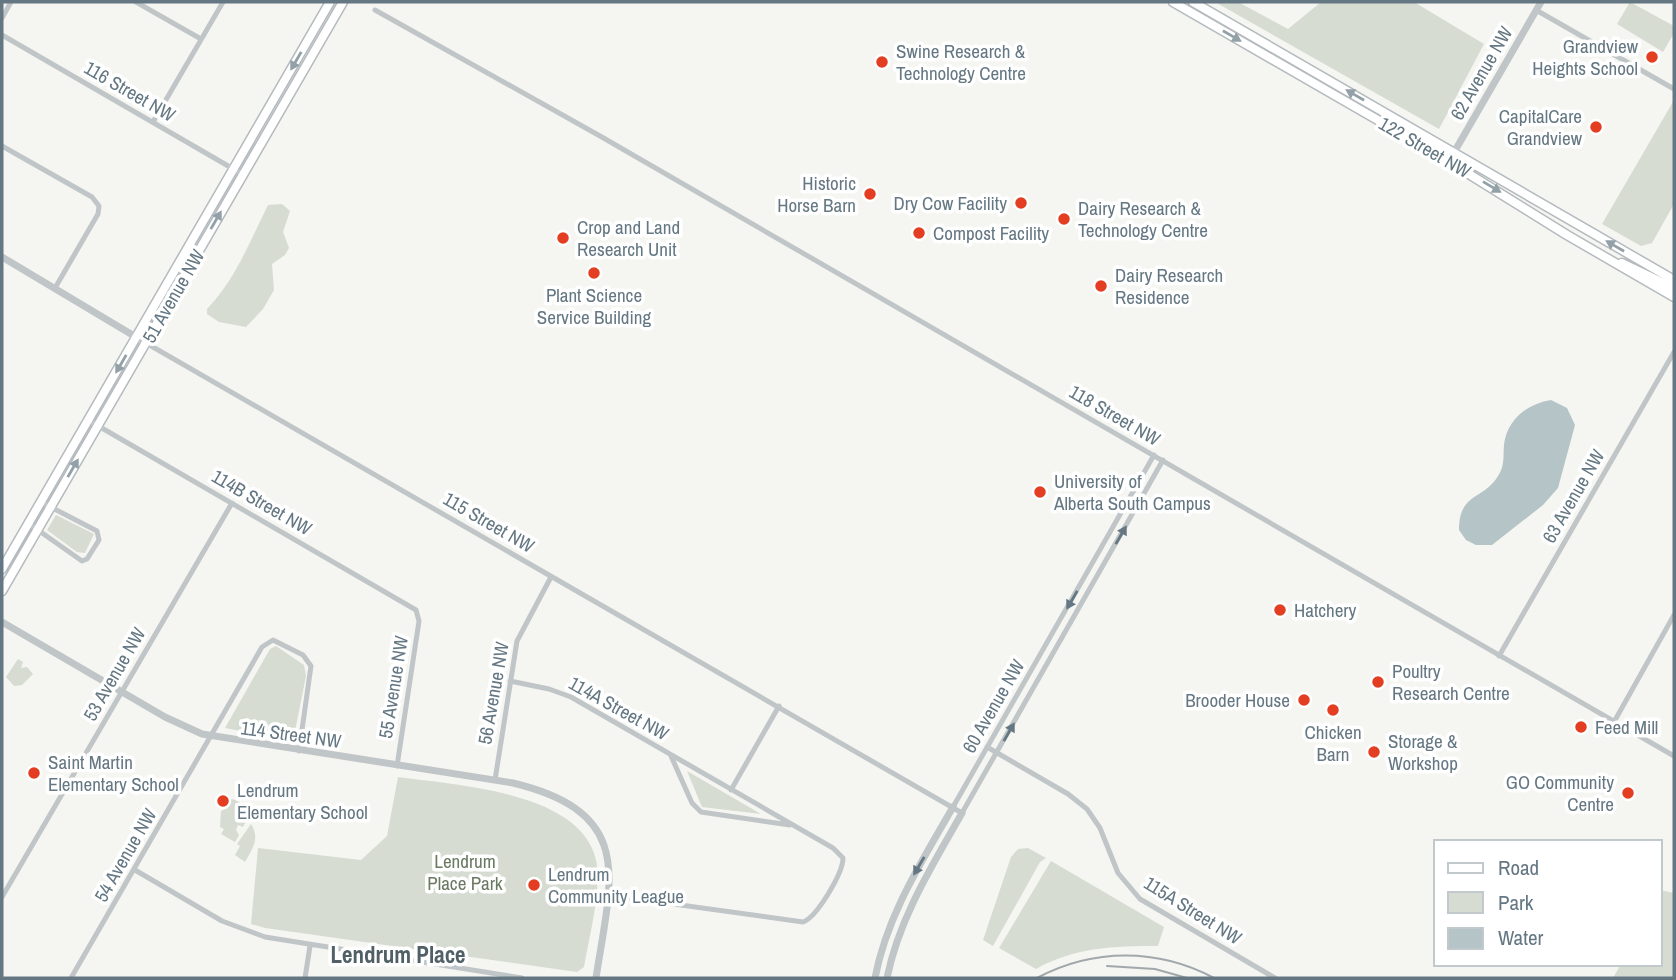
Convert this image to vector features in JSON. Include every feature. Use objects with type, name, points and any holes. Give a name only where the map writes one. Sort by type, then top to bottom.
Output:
[{"type":"main road","name":"51 Avenue NW","points":[[2,569],[330,2]]},
{"type":"main road","name":"51 Avenue NW","points":[[2,591],[343,2]]},
{"type":"main road","name":"122 Street NW","points":[[1173,2],[1449,161],[1674,298]]},
{"type":"main road","name":"122 Street NW","points":[[1193,2],[1674,280]]},
{"type":"main road","points":[[1597,253],[1644,271],[1674,288]]},
{"type":"street","points":[[2,18],[11,2]]},
{"type":"street","points":[[136,2],[201,39]]},
{"type":"street","points":[[153,122],[223,2]]},
{"type":"street","name":"62 Avenue NW","points":[[1449,161],[1541,2]]},
{"type":"street","name":"118 Street NW","points":[[375,10],[600,136],[1674,756]]},
{"type":"street","points":[[1536,10],[1674,89]]},
{"type":"street","name":"116 Street NW","points":[[2,35],[242,174]]},
{"type":"street","points":[[2,146],[92,197],[99,205],[98,214],[55,288]]},
{"type":"street","name":"115 Street NW","points":[[2,257],[146,343],[962,813]]},
{"type":"street","name":"63 Avenue NW","points":[[1499,656],[1674,352]]},
{"type":"street","name":"114B Street NW","points":[[88,421],[418,613]]},
{"type":"street","name":"60 Avenue NW","points":[[875,978],[900,901],[1154,455]]},
{"type":"street","name":"60 Avenue NW","points":[[887,978],[911,906],[1163,460]]},
{"type":"street","points":[[29,523],[82,561],[87,559],[99,532],[41,502]]},
{"type":"street","name":"53 Avenue NW","points":[[2,897],[232,503]]},
{"type":"street","name":"56 Avenue NW","points":[[495,780],[519,635],[551,577]]},
{"type":"street","name":"55 Avenue NW","points":[[397,766],[418,613]]},
{"type":"street","points":[[1614,722],[1674,615]]},
{"type":"street","name":"114 Street NW","points":[[2,622],[176,723],[211,737],[495,780],[552,797],[573,808],[592,824],[608,855],[608,895]]},
{"type":"street","name":"54 Avenue NW","points":[[71,978],[262,647],[270,641],[279,641],[303,655],[310,663],[311,675],[299,751]]},
{"type":"street","name":"114A Street NW","points":[[510,681],[549,689],[571,697],[793,825],[838,852],[843,858],[840,872],[808,920],[791,922],[608,895]]},
{"type":"street","points":[[731,790],[779,706]]},
{"type":"street","name":"115A Street NW","points":[[987,747],[1069,794],[1087,809],[1102,832],[1118,873],[1140,899],[1275,978]]},
{"type":"street","name":"114A Street NW","points":[[671,756],[692,803],[701,812],[793,825]]},
{"type":"street","points":[[135,870],[227,923],[265,937],[494,976],[522,978]]},
{"type":"street","points":[[596,978],[608,895]]},
{"type":"street","points":[[306,978],[310,946]]},
{"type":"green space","points":[[1215,2],[1238,2],[1288,29],[1321,2],[1414,2],[1484,44],[1439,129]]},
{"type":"green space","points":[[1630,2],[1674,26],[1674,33],[1663,52],[1617,24]]},
{"type":"green space","points":[[1674,100],[1674,204],[1652,243],[1641,246],[1602,224]]},
{"type":"green space","points":[[282,204],[290,211],[283,232],[289,248],[285,255],[272,264],[274,290],[263,309],[246,327],[219,322],[207,314],[207,309],[233,274],[268,205]]},
{"type":"green space","points":[[56,515],[94,534],[85,553],[77,552],[47,530]]},
{"type":"green space","points":[[276,646],[304,665],[306,676],[293,741],[225,728],[270,649]]},
{"type":"green space","points":[[18,659],[23,662],[21,668],[27,667],[33,674],[22,685],[14,686],[6,677]]},
{"type":"green space","points":[[687,771],[761,814],[702,807]]},
{"type":"green space","name":"Lendrum Place Park","points":[[398,777],[512,796],[542,806],[567,819],[585,837],[596,860],[597,885],[584,967],[577,972],[251,924],[258,848],[361,860],[387,836]]},
{"type":"green space","points":[[232,799],[240,802],[239,813],[243,814],[246,821],[243,827],[238,825],[236,830],[239,835],[235,842],[221,834],[224,829],[220,827],[221,811],[228,808],[227,803]]},
{"type":"green space","points":[[251,824],[255,838],[245,862],[235,855],[240,846],[237,844]]},
{"type":"green space","points":[[1028,848],[1046,858],[1040,862],[993,946],[983,940],[1011,857],[1018,849]]},
{"type":"green space","points":[[1051,861],[1164,927],[1158,946],[1095,949],[1065,956],[1036,969],[999,948]]},
{"type":"green space","points":[[1662,890],[1674,893],[1674,978],[1613,978],[1620,966],[1662,966]]},
{"type":"water","points":[[1551,400],[1567,408],[1575,425],[1558,488],[1543,505],[1492,545],[1476,545],[1466,540],[1459,530],[1463,509],[1492,484],[1500,472],[1509,428],[1526,409]]},
{"type":"tram line","points":[[1037,978],[1080,961],[1125,956],[1171,961],[1214,978]]},
{"type":"tram line","points":[[1107,966],[1155,969],[1187,978]]},
{"type":"place","name":"Grandview Heights School","points":[[1652,57]]},
{"type":"place","name":"Swine Research & Technology Centre","points":[[882,62]]},
{"type":"place","name":"CapitalCare Grandview","points":[[1596,127]]},
{"type":"place","name":"Historic Horse Barn","points":[[870,194]]},
{"type":"place","name":"Dry Cow Facility","points":[[1021,203]]},
{"type":"place","name":"Dairy Research & Technology Centre","points":[[1064,219]]},
{"type":"place","name":"Compost Facility","points":[[919,233]]},
{"type":"place","name":"Crop and Land Research Unit","points":[[563,238]]},
{"type":"place","name":"Plant Science Service Building","points":[[594,273]]},
{"type":"place","name":"Dairy Research Residence","points":[[1101,286]]},
{"type":"place","name":"University of Alberta South Campus","points":[[1040,492]]},
{"type":"place","name":"Hatchery","points":[[1280,610]]},
{"type":"place","name":"Poultry Research Centre","points":[[1378,682]]},
{"type":"place","name":"Brooder House","points":[[1304,700]]},
{"type":"place","name":"Chicken Barn","points":[[1333,710]]},
{"type":"place","name":"Feed Mill","points":[[1581,727]]},
{"type":"place","name":"Storage & Workshop","points":[[1374,752]]},
{"type":"place","name":"Saint Martin Elementary School","points":[[34,773]]},
{"type":"place","name":"GO Community Centre","points":[[1628,793]]},
{"type":"place","name":"Lendrum Elementary School","points":[[223,801]]},
{"type":"place","name":"Lendrum Community League","points":[[534,885]]},
{"type":"district","name":"Lendrum Place","points":[[398,955]]}]
